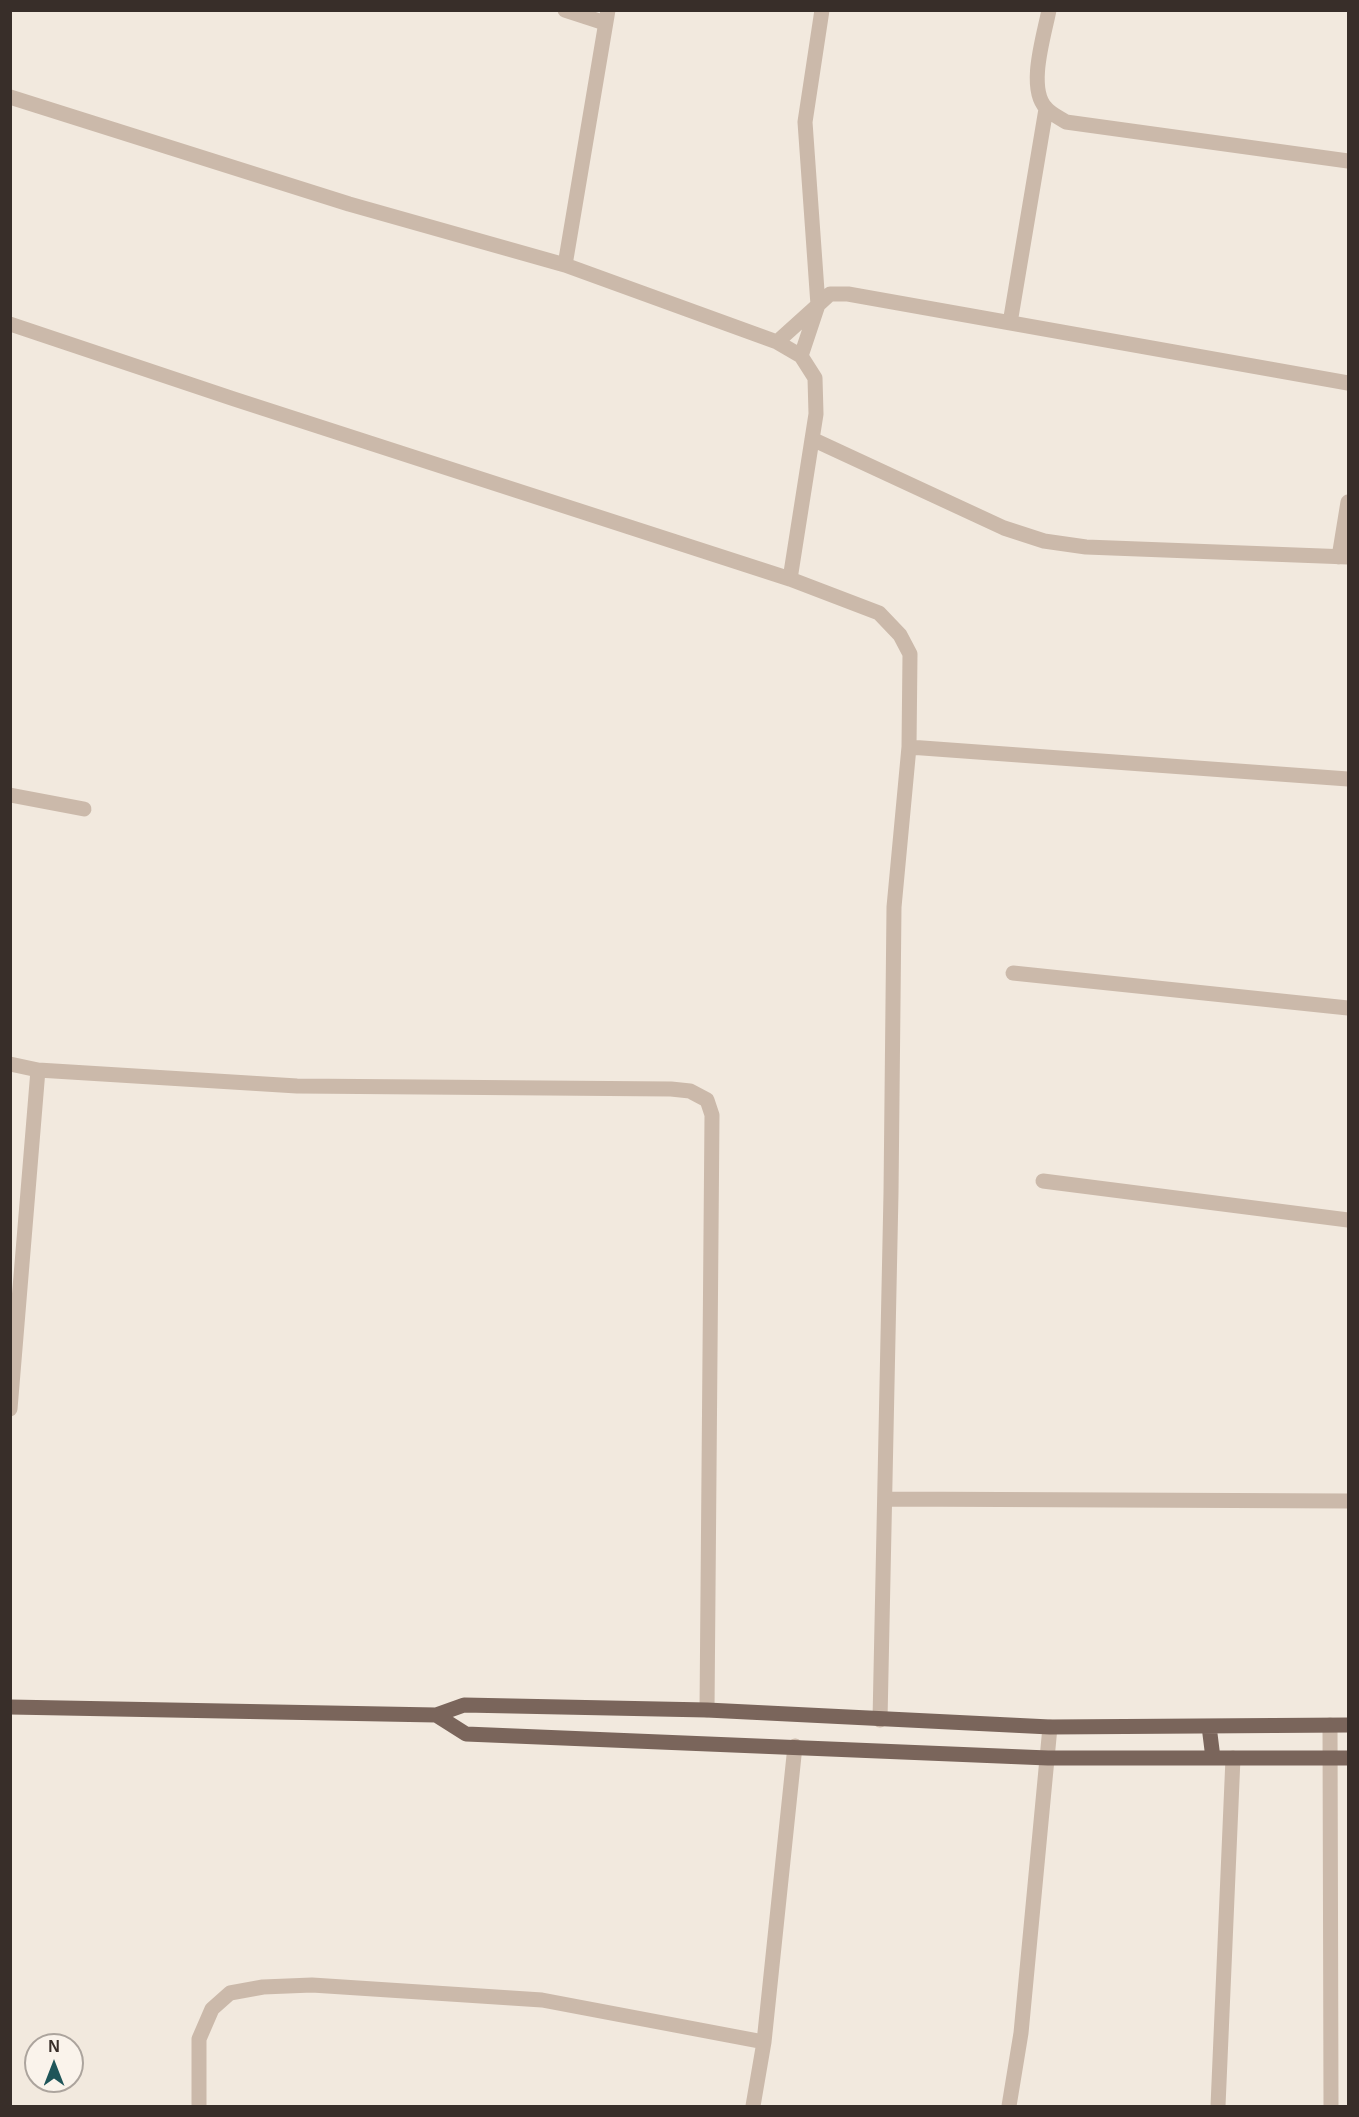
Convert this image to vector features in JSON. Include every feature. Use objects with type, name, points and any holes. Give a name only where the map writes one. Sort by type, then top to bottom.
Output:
[{"type":"main road","points":[[10,1707],[436,1715],[464,1704],[707,1710],[1050,1727],[1348,1725]]},
{"type":"main road","points":[[436,1715],[466,1734],[1048,1758],[1348,1758]]},
{"type":"main road","points":[[1209,1726],[1212,1758]]},
{"type":"street","points":[[565,10],[606,17],[565,265]]},
{"type":"street","points":[[801,356],[818,305],[805,122],[822,10]]},
{"type":"street","points":[[1049,10],[1037,77],[1037,94],[1046,109],[1066,122],[1348,161]]},
{"type":"street","points":[[10,97],[349,204],[565,265],[777,342],[801,356],[815,378],[816,414],[790,579]]},
{"type":"street","points":[[1010,323],[1046,109]]},
{"type":"street","points":[[777,342],[830,294],[848,294],[1348,383]]},
{"type":"street","points":[[10,324],[790,579],[879,613],[900,635],[910,654],[909,747],[894,907],[880,1720]]},
{"type":"street","points":[[812,439],[1004,528],[1044,541],[1086,547],[1344,557],[1348,502]]},
{"type":"street","points":[[909,747],[1348,779]]},
{"type":"street","points":[[10,795],[84,808]]},
{"type":"street","points":[[1013,973],[1348,1008]]},
{"type":"street","points":[[10,1064],[38,1070],[297,1086],[671,1089],[690,1091],[707,1100],[712,1115],[707,1710]]},
{"type":"street","points":[[10,1409],[38,1070]]},
{"type":"street","points":[[1043,1181],[1348,1220]]},
{"type":"street","points":[[885,1499],[1348,1501]]},
{"type":"street","points":[[1330,1725],[1331,2106]]},
{"type":"street","points":[[1009,2106],[1021,2033],[1050,1727]]},
{"type":"street","points":[[753,2106],[764,2042],[795,1746]]},
{"type":"street","points":[[1218,2106],[1233,1758]]},
{"type":"street","points":[[199,2106],[199,2039],[212,2009],[230,1993],[263,1988],[312,1985],[542,2000],[764,2042]]}]
